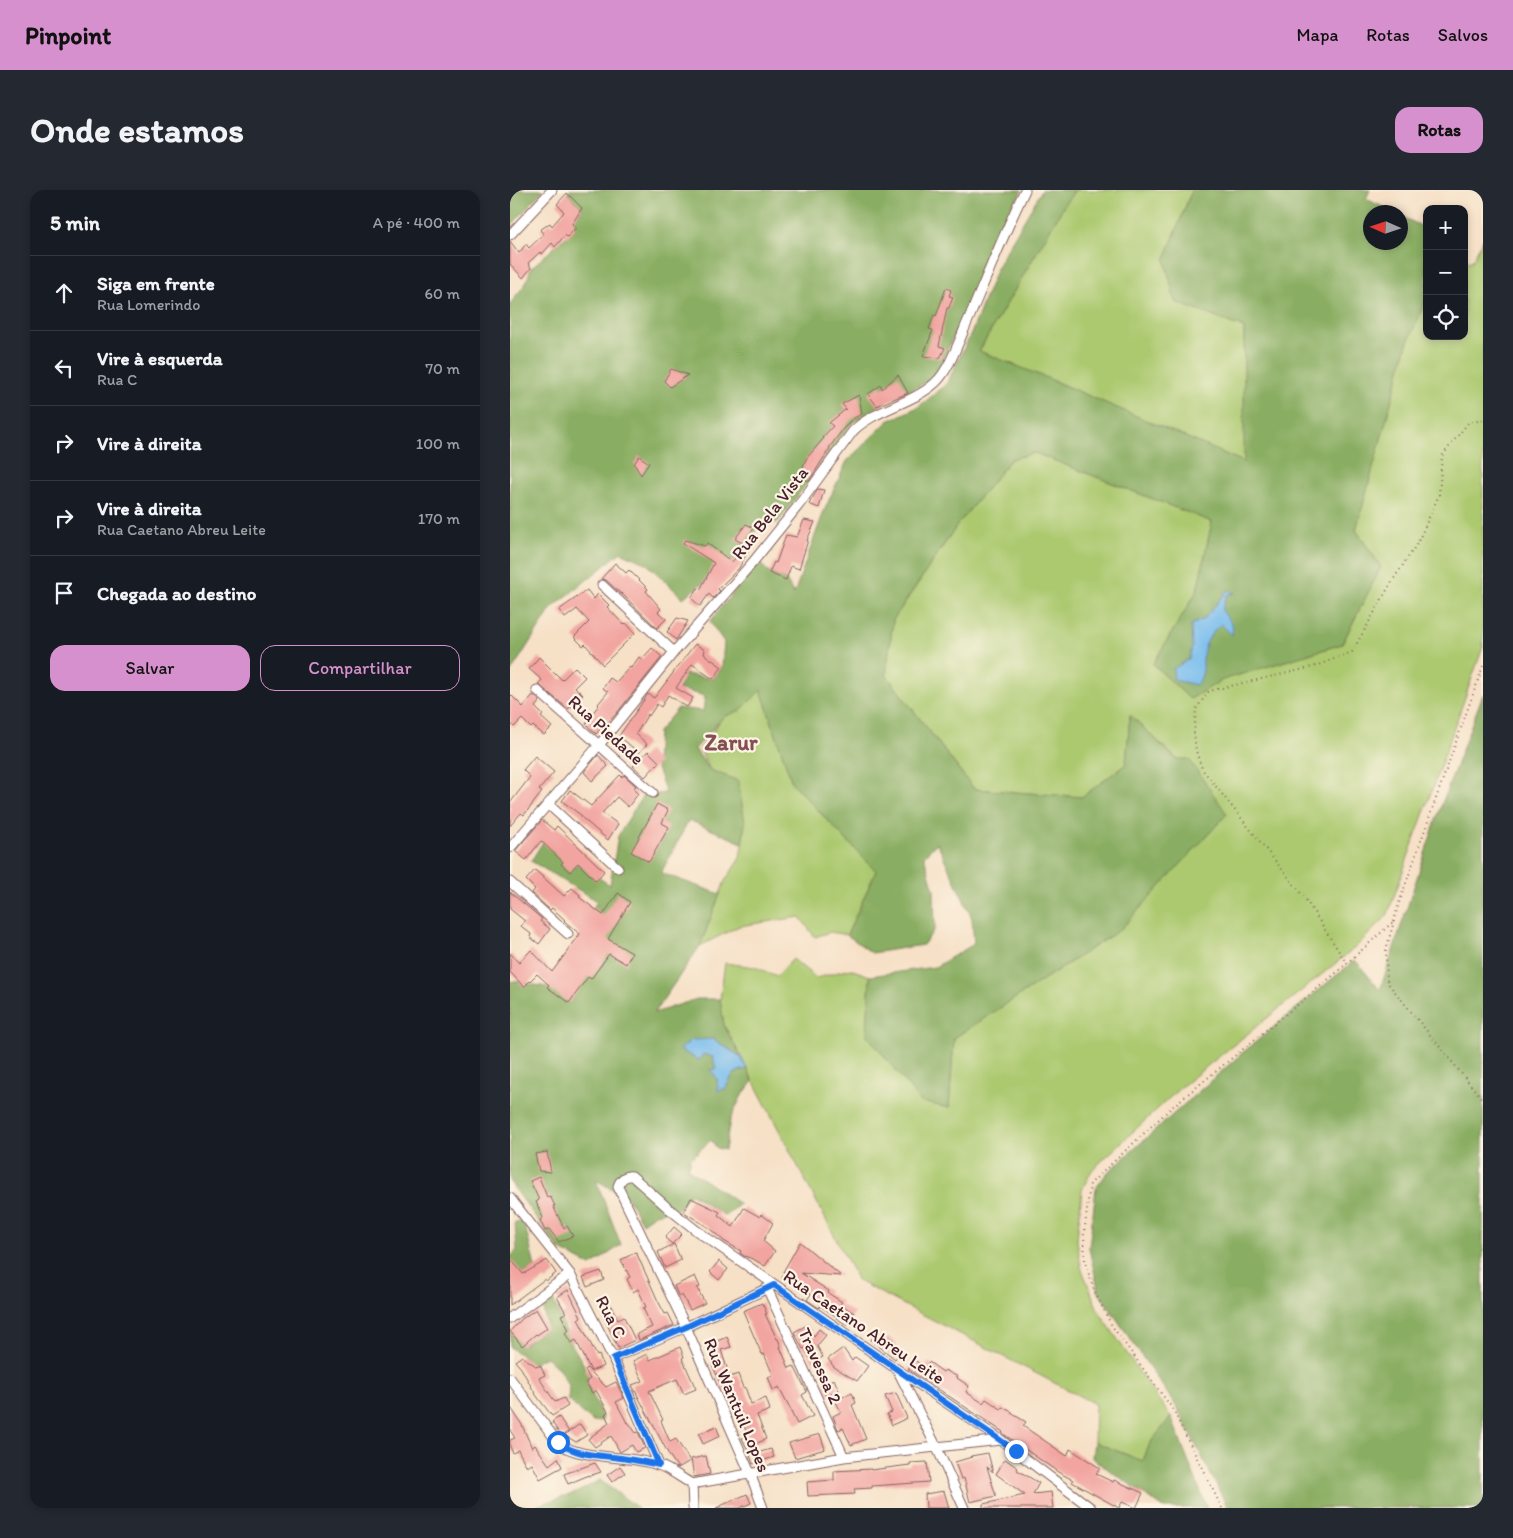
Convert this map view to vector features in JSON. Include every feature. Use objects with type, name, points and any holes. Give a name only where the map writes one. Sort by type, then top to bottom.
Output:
[{"type":"street","points":[[510,235],[552,190]]},
{"type":"street","name":"Rua Bela Vista","points":[[510,848],[599,745],[674,652],[753,562],[798,506],[853,431],[862,423],[920,393],[935,383],[953,355],[1025,190]]},
{"type":"street","points":[[602,585],[674,652]]},
{"type":"street","name":"Rua Piedade","points":[[537,690],[653,793]]},
{"type":"street","points":[[548,804],[618,868]]},
{"type":"street","points":[[510,882],[568,934]]},
{"type":"street","name":"Rua Caetano Abreu Leite","points":[[621,1180],[632,1176],[697,1231],[771,1286],[1001,1440],[1092,1508]]},
{"type":"street","name":"Rua Wantuil Lopes","points":[[621,1180],[618,1187],[622,1197],[686,1327],[750,1473],[763,1508]]},
{"type":"street","name":"Rua C","points":[[510,1200],[570,1274],[614,1358],[659,1465]]},
{"type":"street","points":[[510,1318],[570,1274]]},
{"type":"street","points":[[614,1358],[686,1327],[771,1286]]},
{"type":"street","name":"Travessa 2","points":[[771,1286],[844,1457]]},
{"type":"street","points":[[898,1370],[964,1508]]},
{"type":"street","points":[[510,1378],[558,1442],[566,1449],[659,1465],[692,1484],[844,1457],[1001,1440]]},
{"type":"street","points":[[692,1484],[693,1508]]},
{"type":"path","points":[[1347,964],[1304,898],[1202,769],[1196,751],[1194,733],[1196,709],[1209,691],[1313,667],[1352,652],[1391,583],[1417,544],[1439,495],[1442,456],[1468,423],[1483,420]]},
{"type":"path","points":[[1483,666],[1399,903],[1386,950],[1387,982],[1483,1100]]},
{"type":"path","points":[[1222,1508],[1172,1408],[1112,1326],[1094,1290],[1085,1262],[1084,1235],[1090,1184],[1172,1107],[1347,964],[1394,921]]},
{"type":"green space","points":[[510,190],[543,190],[510,227]]},
{"type":"green space","points":[[570,190],[1022,190],[941,364],[932,378],[884,403],[851,424],[778,522],[758,528],[736,558],[683,598],[647,564],[621,552],[552,608],[510,673],[510,304],[526,283],[531,268],[576,228],[572,220],[582,208],[567,193]]},
{"type":"green space","points":[[1042,190],[1075,190],[979,351],[1244,462],[1244,328],[1175,302],[1165,259],[1192,190],[1370,190],[1366,199],[1379,205],[1363,205],[1363,250],[1408,250],[1408,220],[1423,227],[1423,307],[1407,344],[1356,530],[1381,567],[1342,644],[1222,680],[1190,699],[1153,664],[1197,591],[1212,522],[1035,453],[1011,459],[958,524],[893,620],[886,675],[974,789],[1082,797],[1126,764],[1130,715],[1176,759],[1189,759],[1227,814],[1121,929],[954,1038],[949,1108],[921,1102],[867,1035],[870,976],[935,967],[974,944],[972,918],[937,843],[924,856],[934,890],[935,929],[923,945],[872,953],[847,935],[876,871],[792,783],[761,690],[741,710],[723,717],[695,749],[710,770],[738,781],[745,823],[742,843],[689,820],[661,873],[720,894],[700,946],[654,1013],[697,999],[720,999],[724,1025],[741,1057],[713,1039],[703,1054],[713,1056],[716,1069],[711,1070],[726,1088],[733,1075],[739,1071],[747,1069],[753,1081],[741,1097],[730,1120],[725,1150],[717,1148],[711,1140],[691,1158],[688,1169],[740,1204],[725,1216],[690,1193],[679,1208],[655,1214],[642,1223],[628,1198],[596,1180],[621,1245],[591,1266],[559,1249],[510,1182],[510,983],[512,981],[547,987],[605,964],[575,942],[597,901],[531,861],[543,842],[610,885],[618,836],[643,795],[666,793],[656,766],[658,732],[678,708],[703,711],[705,696],[678,689],[686,674],[713,679],[722,667],[724,642],[710,622],[759,562],[769,573],[786,580],[794,594],[824,511],[847,461],[888,421],[918,407],[946,385],[971,334],[998,265]]},
{"type":"green space","points":[[1075,190],[1192,190],[1165,259],[1175,302],[1244,328],[1245,463],[1047,378],[979,351]]},
{"type":"green space","points":[[1483,239],[1483,647],[1387,916],[1356,947],[1181,1087],[1092,1170],[1082,1190],[1077,1240],[1081,1267],[1098,1310],[1171,1417],[1150,1443],[1143,1461],[1094,1442],[1095,1404],[858,1281],[724,1025],[720,999],[725,963],[755,967],[777,976],[793,959],[816,978],[850,969],[870,976],[867,1035],[949,1108],[954,1038],[1121,929],[1177,759],[1130,715],[1126,764],[1082,797],[974,789],[886,675],[893,620],[958,524],[1011,459],[1035,453],[1212,522],[1197,591],[1153,664],[1190,699],[1222,680],[1342,644],[1381,567],[1356,530],[1407,344],[1423,307],[1423,340],[1468,340],[1468,262],[1472,261]]},
{"type":"green space","points":[[761,690],[792,783],[876,871],[847,935],[830,932],[815,937],[800,917],[739,926],[700,946],[725,881],[740,858],[745,823],[738,781],[710,770],[700,749],[723,717],[741,710]]},
{"type":"green space","points":[[1483,694],[1483,1508],[1228,1508],[1176,1406],[1099,1293],[1089,1248],[1096,1188],[1107,1173],[1241,1054],[1355,960],[1380,990],[1437,817]]},
{"type":"green space","points":[[515,1222],[524,1222],[535,1267],[523,1274],[510,1272],[510,1257],[517,1250]]},
{"type":"green space","points":[[551,1295],[571,1343],[590,1375],[586,1382],[603,1420],[593,1422],[568,1400],[569,1385],[558,1368],[546,1357],[533,1364],[510,1347],[510,1331],[522,1346],[547,1328],[542,1304]]},
{"type":"green space","points":[[1171,1417],[1207,1508],[1164,1508],[1092,1458],[1094,1442],[1143,1461],[1150,1443]]},
{"type":"green space","points":[[600,1480],[638,1508],[510,1508],[510,1504],[532,1507],[576,1493]]},
{"type":"water","points":[[1228,590],[1235,593],[1227,595],[1222,610],[1233,626],[1232,635],[1221,624],[1212,634],[1203,652],[1202,675],[1196,685],[1174,680],[1173,669],[1189,659],[1192,648],[1191,625],[1204,619]]},
{"type":"water","points":[[713,1039],[741,1057],[747,1069],[736,1073],[726,1088],[718,1091],[717,1078],[710,1070],[716,1069],[713,1057],[703,1054],[699,1060],[680,1050],[691,1040]]},
{"type":"building","points":[[567,193],[582,208],[572,224],[576,228],[567,237],[565,235],[555,247],[552,243],[542,254],[540,252],[528,263],[531,268],[523,278],[510,264],[510,241],[519,253],[526,244],[529,248],[544,234],[540,230],[550,223],[552,226],[564,212],[557,204]]},
{"type":"building","points":[[946,288],[951,290],[949,296],[953,297],[949,308],[947,308],[939,346],[945,348],[940,358],[923,356],[933,330],[929,329]]},
{"type":"building","points":[[671,369],[688,375],[670,387],[664,381]]},
{"type":"building","points":[[898,375],[908,393],[877,406],[868,394],[881,385],[882,389]]},
{"type":"building","points":[[859,395],[862,414],[852,419],[843,429],[809,481],[799,476],[806,459],[833,426],[829,423],[846,409],[842,404]]},
{"type":"building","points":[[639,456],[649,463],[641,475],[634,464]]},
{"type":"building","points":[[818,489],[824,490],[819,508],[809,504]]},
{"type":"building","points":[[804,520],[815,522],[807,540],[799,569],[791,566],[786,580],[769,573],[774,562],[776,563],[786,535],[797,537]]},
{"type":"building","points":[[746,524],[754,528],[744,544],[735,539]]},
{"type":"building","points":[[685,540],[705,546],[707,543],[732,562],[745,546],[749,549],[739,568],[718,589],[720,591],[713,598],[709,594],[700,606],[691,598],[698,588],[700,590],[714,563],[683,543]]},
{"type":"building","points":[[615,563],[626,573],[629,570],[648,589],[646,591],[661,609],[658,612],[666,619],[657,628],[621,593],[606,580],[601,579]]},
{"type":"building","points":[[587,590],[594,599],[598,594],[624,625],[626,623],[635,633],[603,665],[585,644],[583,646],[574,637],[589,622],[577,609],[565,618],[559,610]]},
{"type":"building","points":[[677,618],[688,621],[676,640],[667,632]]},
{"type":"building","points":[[695,644],[705,650],[704,654],[722,667],[713,679],[692,664],[676,688],[693,698],[687,707],[668,695],[661,707],[657,704],[649,716],[648,714],[636,734],[647,744],[639,753],[619,736],[648,694],[654,698]]},
{"type":"building","points":[[652,648],[662,657],[616,714],[596,734],[586,724],[608,692],[603,688],[610,678],[616,682],[631,668],[639,657],[642,659]]},
{"type":"building","points":[[539,657],[562,680],[575,667],[585,677],[575,687],[583,695],[568,709],[538,684],[542,680],[529,669]]},
{"type":"building","points":[[510,694],[523,707],[533,695],[540,701],[535,707],[543,715],[541,717],[552,727],[544,735],[533,726],[531,728],[522,719],[514,727],[510,723]]},
{"type":"building","points":[[648,751],[659,762],[645,777],[633,766]]},
{"type":"building","points":[[598,755],[608,766],[592,781],[584,772]]},
{"type":"building","points":[[535,756],[554,772],[539,790],[542,792],[524,815],[521,813],[510,826],[510,803],[530,777],[523,770]]},
{"type":"building","points":[[620,775],[622,777],[624,775],[636,786],[633,789],[638,794],[628,807],[617,797],[602,813],[618,824],[608,840],[562,801],[570,790],[591,806]]},
{"type":"building","points":[[657,804],[668,810],[662,823],[669,827],[649,862],[631,852]]},
{"type":"building","points":[[542,820],[554,830],[557,826],[604,871],[596,881],[578,863],[570,872],[561,864],[563,862],[541,841],[526,860],[515,851]]},
{"type":"building","points":[[535,870],[564,896],[572,888],[580,895],[579,897],[603,915],[618,893],[630,902],[608,939],[632,953],[626,964],[609,954],[591,979],[588,977],[569,1003],[547,987],[549,985],[537,974],[524,987],[510,972],[510,953],[519,963],[531,950],[552,972],[580,934],[552,908],[550,910],[532,893],[535,889],[526,880]]},
{"type":"building","points":[[510,892],[542,919],[540,921],[550,929],[539,944],[521,926],[525,921],[510,909]]},
{"type":"building","points":[[547,1152],[551,1172],[539,1171],[535,1154]]},
{"type":"building","points":[[539,1177],[547,1197],[550,1196],[564,1228],[567,1226],[573,1236],[559,1242],[549,1229],[545,1231],[540,1220],[543,1218],[536,1202],[539,1200],[530,1181]]},
{"type":"building","points":[[691,1198],[720,1212],[718,1215],[733,1227],[744,1208],[760,1217],[761,1214],[773,1223],[763,1241],[775,1251],[765,1266],[744,1256],[740,1253],[741,1251],[684,1212]]},
{"type":"building","points":[[674,1227],[682,1234],[672,1244],[665,1238]]},
{"type":"building","points":[[800,1242],[841,1276],[801,1273],[829,1291],[828,1293],[842,1302],[840,1304],[854,1313],[847,1325],[820,1306],[819,1308],[807,1300],[811,1294],[782,1278],[785,1272],[783,1272]]},
{"type":"building","points":[[674,1244],[681,1260],[665,1268],[658,1252]]},
{"type":"building","points":[[636,1252],[658,1301],[665,1314],[668,1313],[674,1325],[639,1340],[637,1334],[652,1327],[643,1308],[646,1307],[638,1289],[633,1292],[627,1279],[630,1277],[621,1260]]},
{"type":"building","points":[[510,1258],[523,1274],[547,1260],[556,1273],[510,1305]]},
{"type":"building","points":[[719,1261],[728,1269],[719,1280],[710,1272]]},
{"type":"building","points":[[601,1271],[604,1280],[587,1287],[583,1277]]},
{"type":"building","points":[[695,1276],[700,1287],[697,1288],[705,1303],[690,1310],[682,1295],[679,1297],[674,1286]]},
{"type":"building","points":[[568,1290],[581,1317],[578,1319],[604,1366],[591,1371],[576,1340],[571,1343],[565,1333],[569,1330],[561,1315],[566,1313],[557,1297]]},
{"type":"building","points":[[762,1303],[789,1368],[794,1366],[807,1392],[802,1395],[813,1416],[797,1424],[779,1387],[773,1390],[768,1377],[773,1375],[743,1311]]},
{"type":"building","points":[[611,1306],[618,1320],[624,1317],[635,1340],[618,1348],[601,1311]]},
{"type":"building","points":[[536,1309],[547,1328],[536,1334],[522,1346],[510,1331],[523,1318]]},
{"type":"building","points":[[807,1325],[814,1336],[819,1329],[826,1335],[817,1346],[823,1357],[813,1362],[794,1332]]},
{"type":"building","points":[[876,1333],[885,1341],[888,1337],[897,1344],[894,1348],[900,1353],[895,1359],[871,1340]]},
{"type":"building","points":[[727,1337],[731,1347],[721,1350],[730,1377],[738,1374],[751,1404],[766,1398],[770,1410],[757,1415],[766,1439],[747,1448],[742,1438],[748,1436],[735,1402],[729,1404],[712,1364],[714,1363],[707,1345]]},
{"type":"building","points":[[680,1347],[684,1357],[682,1358],[696,1389],[684,1394],[677,1379],[649,1391],[663,1420],[661,1421],[670,1442],[676,1439],[690,1461],[678,1468],[669,1455],[632,1385],[643,1381],[633,1361],[647,1354],[650,1360]]},
{"type":"building","points":[[843,1348],[852,1361],[855,1357],[868,1366],[857,1381],[834,1367],[828,1359]]},
{"type":"building","points":[[522,1356],[537,1367],[540,1365],[545,1375],[539,1378],[555,1402],[564,1398],[568,1406],[552,1416],[536,1395],[515,1361]]},
{"type":"building","points":[[914,1360],[925,1367],[929,1362],[943,1372],[945,1370],[958,1377],[969,1386],[966,1392],[983,1403],[986,1399],[1001,1409],[1002,1407],[1012,1412],[1026,1422],[1023,1426],[1067,1456],[1070,1449],[1100,1468],[1096,1474],[1143,1493],[1136,1508],[1122,1502],[1119,1508],[1072,1482],[1073,1480],[1058,1472],[1003,1432],[908,1369]]},
{"type":"building","points":[[587,1368],[606,1387],[616,1382],[624,1398],[616,1402],[627,1423],[636,1433],[638,1432],[645,1448],[636,1452],[632,1445],[620,1452],[611,1436],[595,1447],[588,1439],[609,1423],[605,1414],[608,1412],[596,1390],[592,1393],[586,1382],[590,1379],[585,1370]]},
{"type":"building","points":[[834,1379],[839,1391],[826,1396],[821,1384]]},
{"type":"building","points":[[852,1393],[856,1403],[852,1405],[866,1439],[851,1445],[843,1428],[838,1430],[833,1416],[841,1412],[835,1400]]},
{"type":"building","points":[[896,1393],[907,1418],[892,1425],[887,1414],[892,1412],[885,1396]]},
{"type":"building","points":[[510,1406],[522,1425],[532,1448],[535,1445],[549,1465],[558,1458],[562,1467],[540,1479],[532,1464],[527,1467],[518,1450],[513,1453],[510,1447],[510,1440],[515,1438],[510,1430]]},
{"type":"building","points":[[559,1417],[569,1432],[561,1436],[552,1422]]},
{"type":"building","points":[[580,1424],[587,1435],[576,1442],[564,1435]]},
{"type":"building","points":[[716,1426],[720,1436],[703,1444],[699,1434]]},
{"type":"building","points":[[820,1434],[825,1449],[795,1458],[789,1443]]},
{"type":"building","points":[[771,1449],[774,1457],[753,1464],[750,1455]]},
{"type":"building","points":[[988,1453],[993,1472],[987,1467],[996,1496],[970,1502],[964,1478],[961,1479],[955,1462],[971,1456]]},
{"type":"building","points":[[706,1456],[710,1474],[694,1477],[691,1459]]},
{"type":"building","points":[[1005,1459],[1018,1468],[1017,1470],[1039,1483],[1033,1494],[1051,1492],[1053,1508],[983,1508],[983,1504],[1025,1495],[996,1474]]},
{"type":"building","points":[[927,1462],[929,1482],[872,1486],[872,1488],[854,1489],[855,1494],[808,1496],[807,1482],[834,1480],[834,1471],[871,1470]]},
{"type":"building","points":[[595,1463],[601,1472],[568,1484],[564,1474]]},
{"type":"building","points":[[620,1466],[625,1473],[612,1482],[607,1475]]},
{"type":"building","points":[[944,1491],[949,1508],[926,1508],[925,1494]]},
{"type":"building","points":[[747,1494],[751,1503],[740,1508],[716,1508]]},
{"type":"district","name":"Zarur","points":[[731,742]]},
{"type":"route","points":[[558,1442],[566,1449],[576,1452],[659,1465],[614,1358],[686,1327],[774,1285],[1016,1451]]}]
